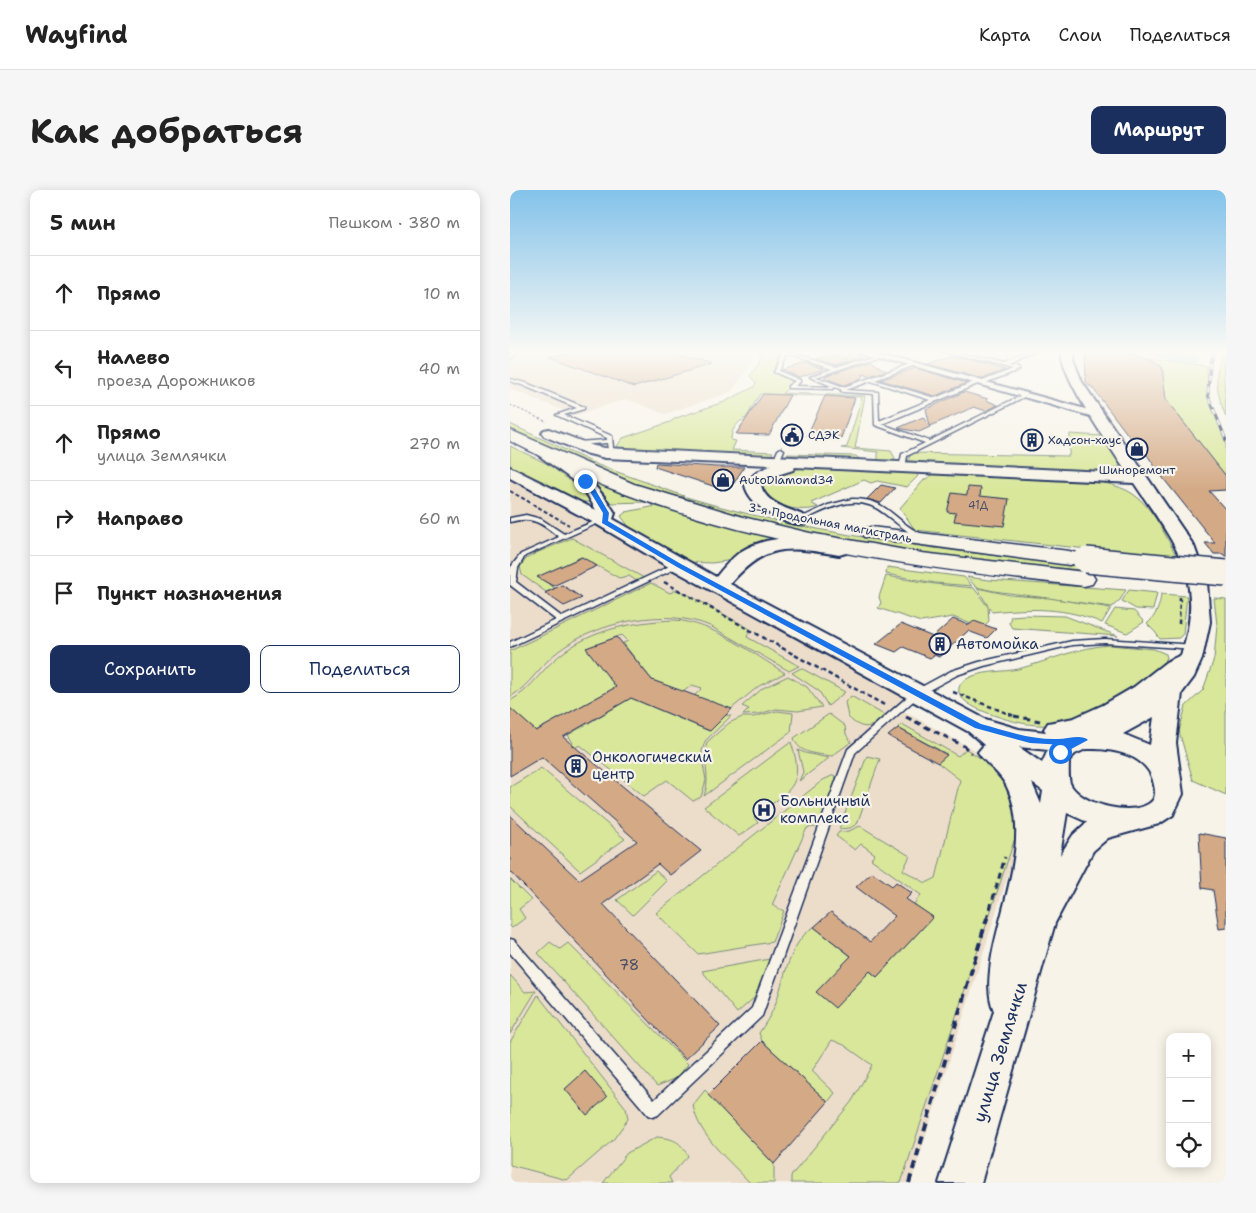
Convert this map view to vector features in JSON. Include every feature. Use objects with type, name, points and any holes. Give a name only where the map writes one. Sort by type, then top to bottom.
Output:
[{"type":"highway","name":"3-я Продольная магистраль","points":[[510,415],[607,462],[649,479],[696,494],[799,520],[935,542],[1083,570],[1226,592]]},
{"type":"highway","name":"3-я Продольная магистраль","points":[[516,438],[583,471],[626,488],[722,519],[782,534],[923,560],[1083,570],[1226,573]]},
{"type":"main road","points":[[510,472],[978,726],[1016,758],[1058,787],[1067,798],[1080,808],[1097,816],[1114,820],[1132,820],[1149,817],[1161,809],[1168,799],[1170,787],[1166,774],[1163,742],[1170,692],[1194,652],[1200,622],[1198,578],[1185,546],[1138,478],[1086,397]]},
{"type":"main road","points":[[549,433],[590,450],[613,447],[778,456],[819,464]]},
{"type":"main road","points":[[516,438],[567,467],[585,481],[606,513],[603,521]]},
{"type":"main road","points":[[799,520],[759,499],[754,492],[753,485],[759,478],[776,469],[819,464],[1138,478]]},
{"type":"main road","points":[[719,586],[736,565],[753,552],[768,546],[813,546],[923,560]]},
{"type":"main road","points":[[920,694],[959,706],[1005,724],[1031,730],[1070,728],[1088,723],[1122,706],[1194,652]]},
{"type":"main road","points":[[1058,787],[1054,763],[1060,752],[1070,745],[1090,739],[1146,709],[1170,692]]},
{"type":"main road","points":[[920,694],[971,733],[993,754],[1021,786],[1028,806],[1031,830],[1028,860],[1007,975],[1010,1024]]},
{"type":"main road","points":[[978,726],[1030,740],[1057,742],[1090,739],[1113,740],[1145,752],[1157,762],[1166,774]]},
{"type":"main road","name":"улица Землячки","points":[[1039,921],[1040,884],[1058,787]]},
{"type":"main road","name":"улица Землячки","points":[[960,1183],[1010,1024],[1039,921],[1083,843],[1099,830],[1132,820]]},
{"type":"street","points":[[1034,397],[1097,415]]},
{"type":"lane","points":[[556,397],[582,408],[559,416],[610,437],[613,447]]},
{"type":"lane","points":[[876,397],[877,424]]},
{"type":"lane","points":[[926,397],[935,400]]},
{"type":"lane","points":[[877,424],[942,397]]},
{"type":"lane","points":[[902,468],[904,455],[1021,397]]},
{"type":"lane","points":[[877,424],[930,443]]},
{"type":"lane","points":[[799,520],[842,502],[866,502],[883,508],[910,532],[935,542]]},
{"type":"lane","points":[[510,520],[518,517],[536,516],[564,537]]},
{"type":"lane","points":[[510,560],[603,521]]},
{"type":"lane","points":[[523,555],[514,568],[511,584],[561,620]]},
{"type":"lane","points":[[510,645],[679,565]]},
{"type":"lane","points":[[510,944],[653,1110],[757,1012],[851,750],[920,694],[954,673],[982,664],[1072,643],[1105,641],[1194,652]]},
{"type":"path","points":[[510,490],[579,530]]},
{"type":"path","points":[[654,577],[896,712],[964,746],[975,757]]},
{"type":"path","points":[[909,1183],[1007,851]]},
{"type":"shaded area","points":[[531,397],[715,397],[665,414],[627,399],[575,415]]},
{"type":"shaded area","name":"Больничный комплекс","points":[[510,472],[917,693],[896,707],[987,757],[1022,830],[911,1183],[510,1183]]},
{"type":"green space","points":[[733,397],[758,397],[746,418],[737,424],[733,430],[731,440],[736,441],[732,450],[773,452],[770,457],[621,449],[617,446],[623,438]]},
{"type":"green space","points":[[862,397],[865,397],[855,448],[891,451],[895,458],[891,464],[878,462],[878,452],[841,448],[847,447]]},
{"type":"green space","points":[[1166,397],[1210,397],[1226,443],[1226,477]]},
{"type":"green space","points":[[1219,397],[1225,397],[1226,417]]},
{"type":"green space","points":[[510,424],[598,465],[684,496],[675,498],[610,475],[510,429]]},
{"type":"green space","points":[[1070,434],[1103,436],[1120,462],[1119,467],[1099,473],[908,461],[911,453],[1069,456]]},
{"type":"green space","points":[[510,446],[575,477],[580,481],[592,502],[579,502],[510,467]]},
{"type":"green space","points":[[786,455],[856,456],[862,461],[788,458]]},
{"type":"green space","points":[[796,469],[916,473],[918,476],[907,487],[877,481],[871,483],[864,480],[811,503],[818,507],[812,509],[791,508],[765,498],[759,485],[770,477]]},
{"type":"green space","points":[[934,474],[1068,478],[1105,483],[1120,488],[1133,494],[1147,507],[1159,524],[1178,559],[915,530],[900,508],[924,480]]},
{"type":"green space","points":[[593,481],[646,502],[611,503]]},
{"type":"green space","points":[[686,497],[740,512],[849,535],[1014,558],[1125,570],[1126,574],[970,559],[857,542],[767,523],[677,499]]},
{"type":"green space","points":[[656,506],[768,536],[790,540],[734,560],[712,563],[688,562],[632,531],[621,516],[626,512]]},
{"type":"green space","points":[[572,538],[644,578],[637,581],[629,576],[619,578],[581,557],[538,577],[555,588],[546,592],[522,575],[520,567],[526,559]]},
{"type":"green space","points":[[887,567],[964,577],[972,586],[935,583],[886,574]]},
{"type":"green space","points":[[886,576],[974,588],[988,607],[989,621],[982,628],[953,617],[921,622],[878,608],[881,603],[879,597]]},
{"type":"green space","points":[[967,577],[1126,590],[1120,600],[1112,607],[994,591],[976,587]]},
{"type":"green space","points":[[651,583],[670,593],[678,589],[750,629],[747,637],[799,666],[789,671],[710,626],[692,620],[653,618],[633,620],[593,632],[560,650],[524,686],[510,697],[510,651]]},
{"type":"green space","points":[[977,588],[1010,595],[1049,598],[1111,608],[1102,623],[1061,611],[1020,610],[992,612]]},
{"type":"green space","points":[[1129,590],[1157,593],[1153,610],[1136,609],[1122,601]]},
{"type":"green space","points":[[1161,594],[1187,596],[1183,634],[1179,638],[1160,639],[1147,624],[1157,610]]},
{"type":"green space","points":[[1214,598],[1226,599],[1226,795],[1193,780],[1179,731],[1186,706],[1203,690],[1214,659],[1217,625]]},
{"type":"green space","points":[[1115,609],[1134,611],[1144,622],[1127,633],[1105,625]]},
{"type":"green space","points":[[1011,616],[1065,616],[1118,636],[1012,628],[1009,623]]},
{"type":"green space","points":[[675,620],[689,622],[718,633],[785,673],[759,686],[731,709],[694,696],[702,688],[692,685],[683,692],[652,680],[623,643],[628,641],[622,635],[587,648],[616,687],[536,731],[514,712],[510,713],[510,701],[528,687],[552,662],[579,642],[594,635],[625,626]]},
{"type":"green space","points":[[1110,645],[1154,649],[1166,654],[1167,658],[1147,677],[1106,707],[1096,714],[1081,720],[1066,724],[1037,725],[1008,720],[971,705],[965,701],[959,692],[961,684],[973,676],[1018,669],[1075,651]]},
{"type":"green space","points":[[801,668],[845,692],[828,706],[819,691],[792,673]]},
{"type":"green space","points":[[788,676],[807,687],[822,707],[798,711],[776,709],[759,714],[743,715],[749,709],[742,706],[763,688]]},
{"type":"green space","points":[[851,696],[886,716],[872,726],[858,725],[848,717],[845,702]]},
{"type":"green space","points":[[631,698],[709,731],[726,715],[731,716],[705,741],[702,759],[706,780],[701,797],[693,801],[667,780],[644,796],[580,745],[566,753],[563,749],[573,743],[568,735]]},
{"type":"green space","points":[[777,711],[793,713],[791,732],[704,796],[707,782],[705,749],[707,742],[729,723],[742,717],[753,717]]},
{"type":"green space","points":[[829,714],[845,726],[846,734],[851,742],[832,756],[809,752],[796,743],[794,738]]},
{"type":"green space","points":[[902,724],[958,756],[966,749],[999,772],[1013,791],[1019,826],[901,1183],[791,1183],[791,1176],[852,1101],[872,1065],[844,1045],[832,1040],[812,1071],[835,1093],[828,1102],[762,1041],[759,1033],[775,1005],[793,951],[806,933],[814,927],[877,977],[932,917],[914,904],[921,895],[871,859],[875,854],[861,844],[855,850],[836,836],[839,832],[849,831],[860,826],[910,856],[903,870],[926,883],[936,878],[960,780],[938,763],[947,754],[898,728]]},
{"type":"green space","points":[[791,742],[797,770],[795,780],[784,794],[754,817],[758,823],[739,836],[704,807]]},
{"type":"green space","points":[[798,750],[829,758],[799,781],[803,772]]},
{"type":"green space","points":[[867,756],[880,759],[857,824],[850,828],[839,829]]},
{"type":"green space","points":[[541,768],[625,839],[580,871],[510,806],[510,787]]},
{"type":"green space","points":[[834,775],[839,783],[824,826],[807,828],[772,905],[784,911],[772,942],[698,954],[656,913],[823,780]]},
{"type":"green space","points":[[656,871],[667,881],[633,915],[617,900]]},
{"type":"green space","points":[[510,879],[531,900],[519,909],[525,918],[512,928],[510,926]]},
{"type":"green space","points":[[550,942],[560,949],[568,943],[688,1064],[677,1078],[657,1086],[538,953]]},
{"type":"green space","points":[[770,959],[755,997],[737,1013],[702,971]]},
{"type":"green space","points":[[510,975],[525,992],[536,991],[510,1034]]},
{"type":"green space","points":[[538,995],[626,1108],[628,1119],[613,1140],[567,1180],[510,1165],[510,1042]]},
{"type":"green space","points":[[705,1090],[774,1164],[774,1183],[750,1183],[708,1137],[701,1127],[693,1105]]},
{"type":"green space","points":[[657,1137],[676,1142],[688,1156],[669,1177],[672,1183],[603,1183],[627,1153]]},
{"type":"building","points":[[761,397],[789,397],[769,435],[736,434]]},
{"type":"building","points":[[824,397],[855,398],[841,438],[807,436]]},
{"type":"building","points":[[952,397],[982,397],[998,405],[986,411],[974,407],[930,426],[926,409]]},
{"type":"building","points":[[1100,397],[1166,397],[1226,476],[1226,490],[1209,491],[1226,510],[1226,557],[1223,554],[1214,554],[1205,543],[1215,543],[1163,478],[1145,452],[1141,452]]},
{"type":"building","points":[[923,417],[930,427],[919,432],[898,428]]},
{"type":"building","points":[[656,463],[744,467],[734,483],[719,488],[655,467]]},
{"type":"building","points":[[881,485],[895,488],[881,503],[867,499]]},
{"type":"building","points":[[968,487],[981,488],[980,496],[1009,499],[1004,526],[954,521],[956,513],[947,512],[952,493],[967,495]]},
{"type":"building","points":[[582,557],[597,566],[553,586],[537,577]]},
{"type":"building","points":[[562,585],[582,598],[564,606],[545,593]]},
{"type":"building","points":[[953,619],[969,625],[974,621],[996,629],[987,638],[968,631],[939,657],[934,655],[930,658],[903,647],[896,652],[876,644],[901,624],[933,637]]},
{"type":"building","points":[[617,637],[652,680],[732,709],[710,731],[631,698],[563,737],[701,851],[670,875],[658,864],[603,904],[720,1026],[685,1059],[510,871],[510,815],[579,880],[637,841],[542,757],[510,776],[510,708],[536,731],[616,687],[586,648]]},
{"type":"building","points":[[898,728],[947,755],[938,763],[888,736]]},
{"type":"building","points":[[1199,833],[1226,838],[1226,928],[1219,929],[1213,890],[1202,888]]},
{"type":"building","points":[[872,872],[892,886],[896,882],[912,893],[906,899],[933,917],[877,977],[870,971],[835,1008],[816,992],[851,956],[814,927],[831,912],[870,942],[895,916],[856,887]]},
{"type":"building","points":[[762,1041],[828,1102],[774,1164],[708,1095]]},
{"type":"building","points":[[585,1071],[607,1097],[587,1115],[565,1089]]},
{"type":"railway","points":[[1209,397],[1226,440]]},
{"type":"place","name":"СДЭК","points":[[792,435]]},
{"type":"place","name":"Хадсон-хаус","points":[[1032,440]]},
{"type":"place","name":"Шиноремонт","points":[[1137,449]]},
{"type":"place","name":"AutoDiamond34","points":[[723,480]]},
{"type":"place","name":"Автомойка","points":[[940,644]]},
{"type":"place","name":"Онкологический центр","points":[[576,766]]},
{"type":"place","name":"Больничный комплекс","points":[[764,810]]},
{"type":"route","points":[[585,481],[599,498],[606,513],[607,517],[604,522],[679,565],[978,726],[1030,740],[1057,742],[1084,740],[1070,745],[1060,752]]}]
